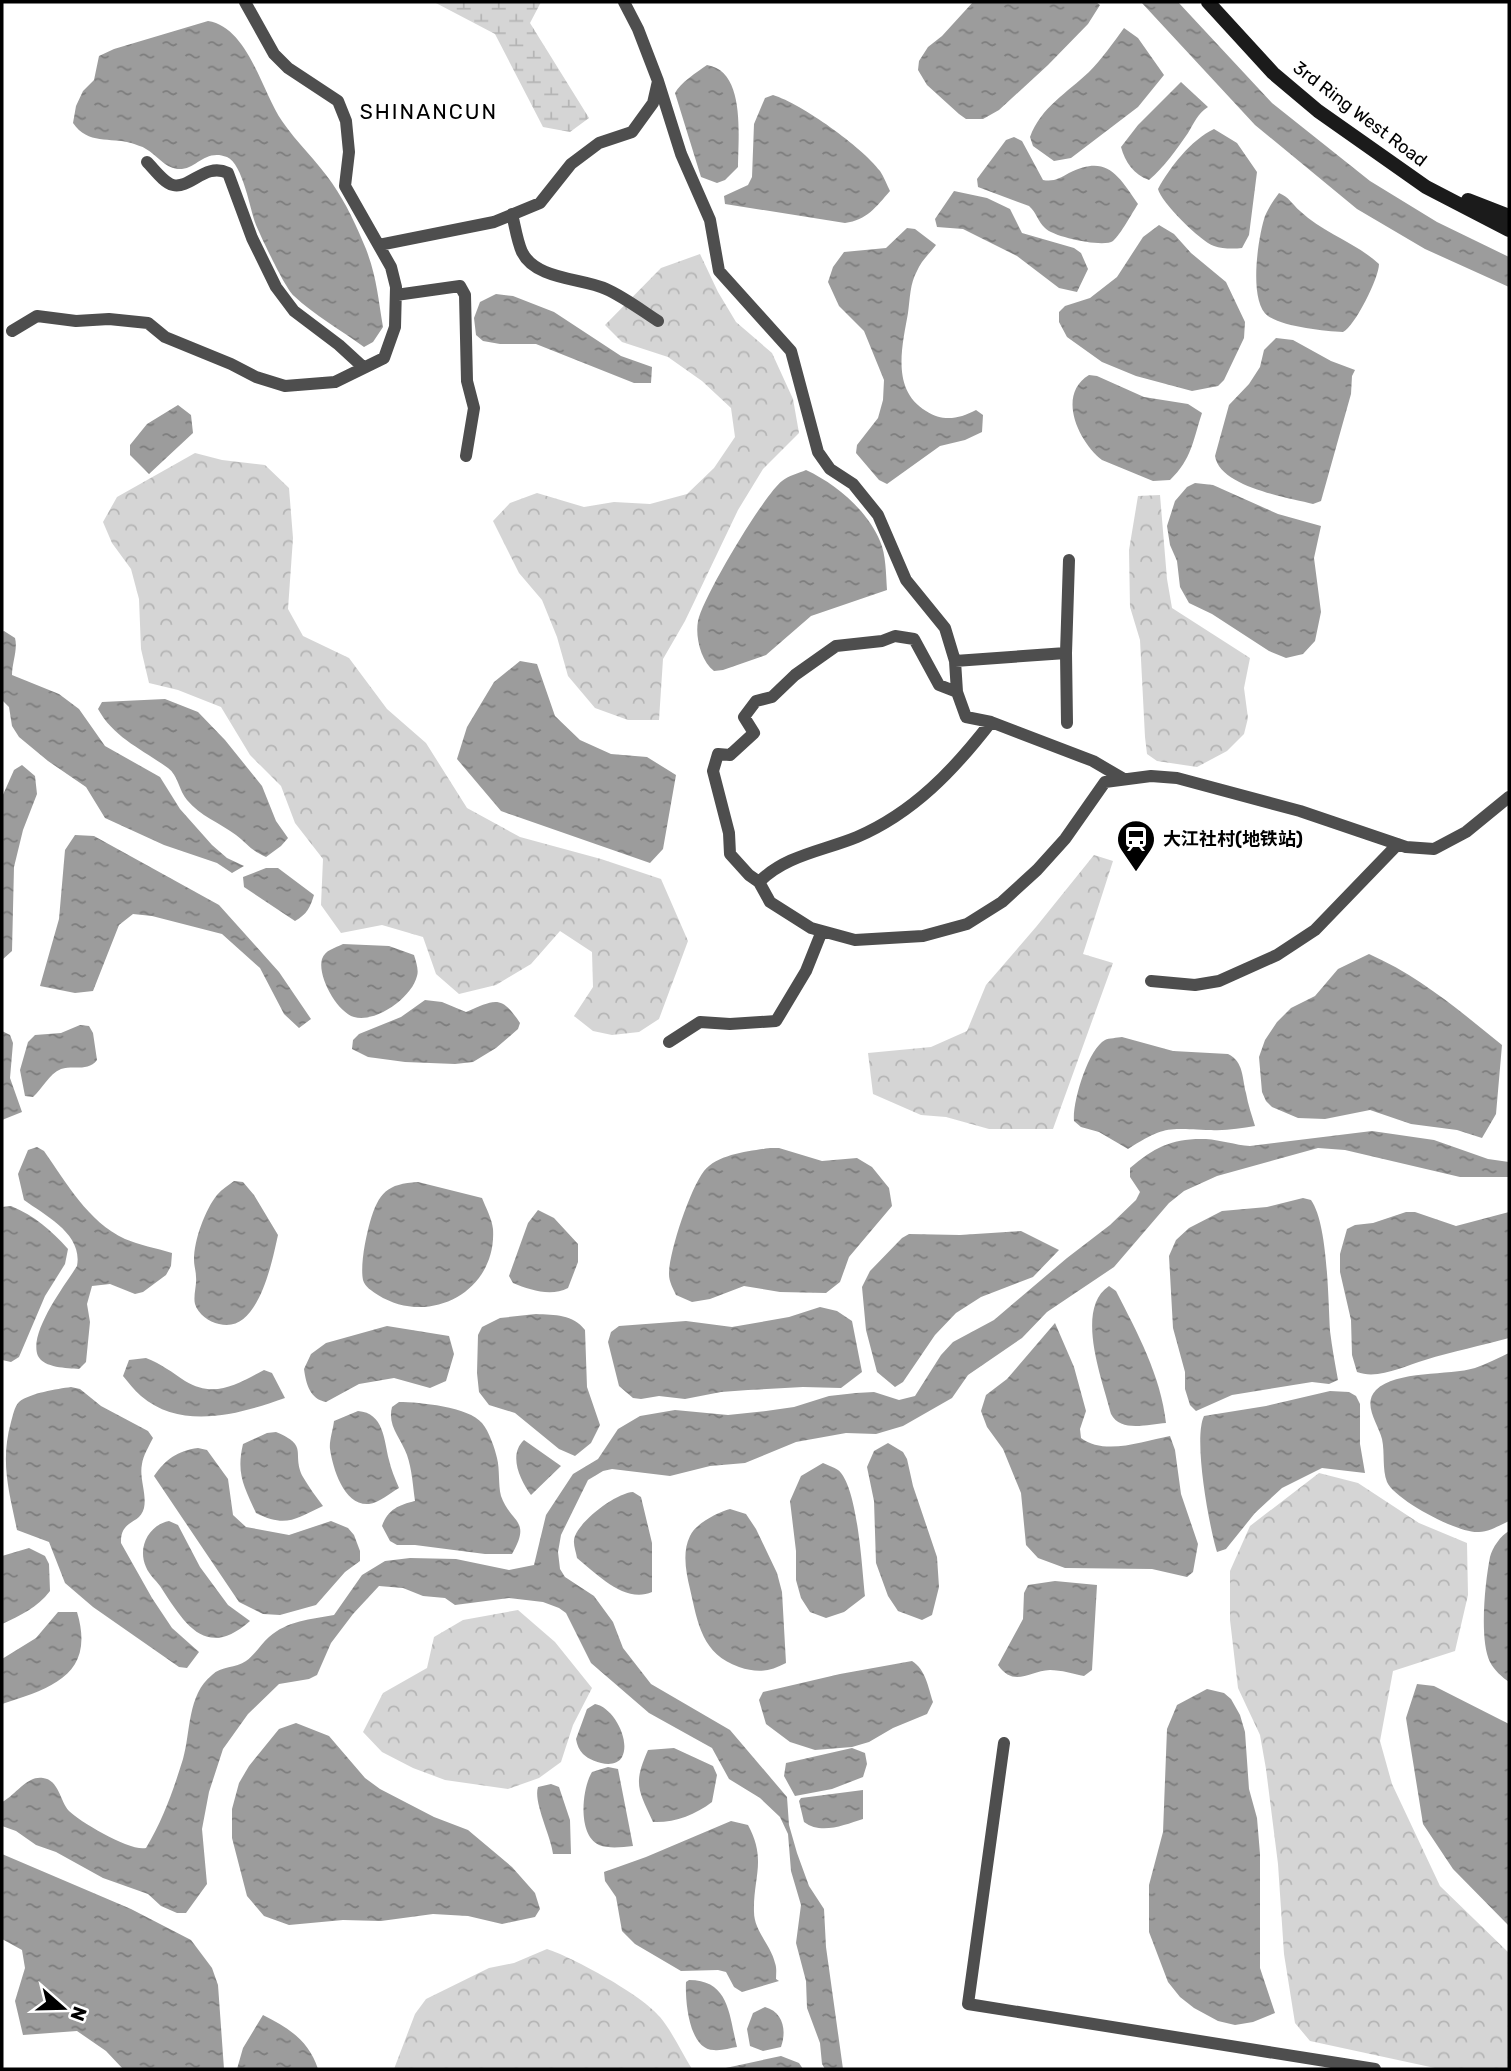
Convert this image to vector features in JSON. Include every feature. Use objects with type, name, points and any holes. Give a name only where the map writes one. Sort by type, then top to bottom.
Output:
[{"type":"main road","name":"3rd Ring West Road","points":[[1208,2],[1273,73],[1318,111],[1426,187],[1509,230]]},
{"type":"main road","name":"3rd Ring West Road","points":[[1217,2],[1278,68],[1322,105],[1430,181],[1462,198],[1509,216]]},
{"type":"street","points":[[12,331],[37,316],[76,321],[148,323],[165,337],[256,377],[285,386],[335,382],[384,358],[395,327],[396,295],[391,267],[345,186],[349,152],[346,121],[338,102],[288,68],[274,54],[245,2]]},
{"type":"street","points":[[624,2],[638,29],[681,154],[710,220],[719,271],[791,351],[818,452],[830,470],[853,484],[878,515],[906,580],[945,628],[955,661],[957,692],[966,716],[991,722],[1093,761],[1122,778]]},
{"type":"street","points":[[379,245],[494,222],[540,202],[571,164],[599,142],[632,132],[653,103],[658,81]]},
{"type":"street","points":[[147,162],[171,185],[177,186],[210,171],[228,173],[260,257],[276,286],[294,311],[363,367]]},
{"type":"street","points":[[512,214],[523,254],[540,268],[560,278],[606,289],[658,321]]},
{"type":"street","points":[[396,295],[460,286],[465,295],[467,381],[474,408],[466,456]]},
{"type":"street","points":[[1067,723],[1069,560]]},
{"type":"street","points":[[957,692],[939,685],[914,639],[895,636],[882,641],[836,646],[794,675],[772,697],[756,701],[744,717],[754,733],[730,755],[718,754],[713,771],[729,833],[730,854],[749,876],[759,882],[770,902],[811,929],[855,940],[923,936],[967,924],[1002,902],[1037,870],[1065,839],[1105,782],[1122,778],[1177,778],[1300,811],[1406,847],[1434,849],[1466,832],[1509,797]]},
{"type":"street","points":[[955,661],[1066,653]]},
{"type":"street","points":[[759,882],[773,868],[857,837],[921,800],[965,757],[991,722]]},
{"type":"street","points":[[1151,981],[1195,985],[1219,981],[1278,955],[1315,930],[1398,844]]},
{"type":"street","points":[[669,1042],[700,1022],[730,1024],[776,1021],[806,971],[822,931]]},
{"type":"street","points":[[1004,1743],[968,2004],[1375,2069]]},
{"type":"green space","points":[[434,2],[541,2],[530,23],[589,118],[570,132],[543,127],[495,34]]},
{"type":"green space","points":[[700,254],[736,322],[772,353],[793,399],[799,433],[763,469],[738,510],[685,621],[663,659],[659,720],[628,720],[595,708],[568,676],[557,637],[542,600],[519,573],[493,521],[510,503],[537,493],[584,507],[614,502],[650,504],[687,494],[714,468],[735,437],[731,408],[702,381],[668,357],[622,342],[605,325],[661,268]]},
{"type":"green space","points":[[195,453],[222,460],[265,465],[289,488],[293,538],[288,609],[303,636],[349,658],[387,709],[426,743],[467,808],[520,837],[661,879],[688,941],[659,1019],[639,1032],[612,1035],[593,1031],[574,1016],[593,987],[592,952],[560,931],[531,964],[496,985],[459,994],[436,974],[423,937],[382,925],[341,933],[321,905],[323,859],[295,823],[281,786],[250,755],[221,707],[178,690],[149,683],[141,649],[139,599],[131,569],[112,543],[103,522],[117,497]]},
{"type":"green space","points":[[1160,495],[1172,608],[1250,658],[1244,688],[1248,718],[1244,734],[1227,751],[1197,767],[1157,761],[1147,754],[1140,640],[1130,607],[1129,550],[1138,496]]},
{"type":"green space","points":[[1094,855],[1113,861],[1083,954],[1113,963],[1053,1129],[989,1129],[946,1117],[921,1115],[873,1094],[868,1053],[931,1047],[967,1031],[986,985]]},
{"type":"green space","points":[[1319,1473],[1358,1483],[1419,1523],[1467,1543],[1468,1595],[1455,1651],[1393,1671],[1380,1741],[1392,1784],[1440,1886],[1509,1953],[1509,2069],[1435,2068],[1310,2041],[1295,2023],[1284,1954],[1278,1864],[1266,1769],[1260,1735],[1238,1688],[1230,1620],[1230,1571],[1250,1526]]},
{"type":"green space","points":[[518,1610],[555,1642],[592,1688],[573,1725],[561,1762],[539,1778],[508,1789],[445,1780],[382,1752],[363,1732],[383,1693],[427,1668],[434,1637],[463,1620]]},
{"type":"green space","points":[[547,1949],[574,1960],[639,1998],[660,2017],[692,2069],[394,2069],[415,2014],[426,1999],[489,1968],[514,1963]]},
{"type":"water","points":[[973,2],[1096,2],[1100,5],[1088,24],[999,110],[983,119],[966,119],[927,85],[918,70],[919,61],[928,47],[942,36]]},
{"type":"water","points":[[1141,2],[1178,2],[1272,103],[1370,181],[1437,222],[1509,257],[1509,287],[1425,249],[1357,209],[1255,125]]},
{"type":"water","points":[[208,21],[222,26],[234,35],[244,48],[282,121],[332,183],[355,224],[373,269],[383,327],[373,342],[364,347],[310,310],[290,291],[256,225],[245,188],[233,161],[227,157],[212,155],[190,167],[177,169],[168,166],[143,147],[85,135],[73,123],[76,106],[83,91],[94,80],[99,56]]},
{"type":"water","points":[[1124,28],[1138,38],[1164,75],[1138,107],[1071,158],[1054,161],[1033,146],[1030,137],[1035,126],[1048,109],[1094,67]]},
{"type":"water","points":[[707,65],[720,70],[728,79],[737,107],[738,167],[725,180],[717,183],[701,177],[675,93]]},
{"type":"water","points":[[1181,82],[1208,107],[1199,115],[1170,158],[1149,180],[1131,167],[1121,147],[1138,125]]},
{"type":"water","points":[[773,95],[831,127],[860,150],[880,171],[890,191],[870,212],[845,223],[725,204],[724,196],[748,185],[752,177],[754,124],[765,98]]},
{"type":"water","points":[[1214,129],[1237,143],[1257,172],[1249,235],[1242,248],[1221,248],[1208,243],[1173,211],[1158,189],[1182,155],[1197,140]]},
{"type":"water","points":[[1014,137],[1022,141],[1043,180],[1057,179],[1093,166],[1110,170],[1117,176],[1138,204],[1113,241],[1090,242],[1058,235],[1045,228],[1029,206],[978,187],[977,179],[1006,140]]},
{"type":"water","points":[[954,191],[987,198],[1010,209],[1022,233],[1074,248],[1081,253],[1088,269],[1077,292],[1059,288],[1017,256],[963,229],[937,227],[935,219]]},
{"type":"water","points":[[1279,193],[1309,219],[1379,264],[1366,301],[1354,321],[1343,332],[1294,326],[1275,320],[1262,309],[1256,284],[1260,239],[1265,216]]},
{"type":"water","points":[[1159,225],[1174,234],[1191,253],[1226,282],[1245,322],[1244,338],[1224,380],[1218,386],[1192,391],[1136,376],[1102,362],[1067,337],[1059,322],[1059,312],[1065,306],[1090,298],[1117,277],[1143,237]]},
{"type":"water","points":[[907,228],[915,229],[936,245],[923,260],[912,286],[902,353],[903,380],[915,402],[939,417],[963,416],[976,410],[983,415],[982,432],[965,440],[940,446],[887,484],[879,480],[856,453],[857,445],[878,418],[883,400],[884,380],[864,331],[839,306],[828,282],[833,267],[844,252],[886,248]]},
{"type":"water","points":[[496,294],[513,296],[554,312],[621,356],[652,367],[651,383],[634,383],[536,344],[483,341],[476,335],[474,318],[480,302]]},
{"type":"water","points":[[1276,338],[1293,340],[1331,361],[1355,370],[1351,394],[1321,501],[1313,504],[1271,494],[1241,483],[1220,467],[1215,456],[1229,405],[1249,384],[1260,367],[1264,350]]},
{"type":"water","points":[[1089,375],[1144,397],[1188,404],[1202,413],[1187,457],[1170,480],[1153,481],[1102,460],[1093,452],[1079,430],[1073,406],[1074,394],[1079,384]]},
{"type":"water","points":[[178,405],[191,415],[193,433],[149,474],[130,455],[130,445],[147,424]]},
{"type":"water","points":[[806,470],[839,490],[867,519],[882,546],[887,590],[811,616],[766,655],[714,671],[702,655],[698,641],[697,627],[702,609],[735,548],[773,490],[784,479]]},
{"type":"water","points":[[1195,483],[1213,485],[1278,514],[1321,526],[1314,558],[1321,612],[1315,641],[1303,654],[1286,658],[1269,651],[1212,614],[1189,603],[1180,587],[1177,561],[1170,545],[1167,526],[1175,501],[1187,487]]},
{"type":"water","points":[[4,631],[15,638],[12,675],[59,694],[79,709],[105,746],[160,777],[180,809],[212,845],[227,858],[244,866],[232,873],[217,863],[164,845],[105,818],[86,787],[19,737],[12,726],[9,707],[2,700]]},
{"type":"water","points":[[520,661],[537,664],[555,716],[580,740],[611,754],[647,757],[676,775],[663,849],[650,863],[501,811],[457,759],[467,727],[494,682]]},
{"type":"water","points":[[165,699],[198,712],[225,740],[262,786],[276,821],[288,838],[266,857],[192,806],[171,771],[120,735],[98,709],[102,702]]},
{"type":"water","points":[[22,765],[35,776],[37,794],[23,830],[14,867],[12,951],[2,960],[2,797],[14,770]]},
{"type":"water","points":[[75,835],[94,836],[219,905],[279,972],[311,1019],[299,1028],[284,1014],[260,968],[222,934],[152,916],[133,914],[119,925],[93,991],[75,993],[40,986],[59,919],[65,850]]},
{"type":"water","points":[[266,868],[278,868],[314,895],[308,910],[295,921],[244,887],[243,877]]},
{"type":"water","points":[[343,944],[389,946],[414,955],[418,971],[414,984],[401,1000],[383,1012],[363,1018],[348,1014],[335,1001],[325,984],[321,966],[325,953]]},
{"type":"water","points":[[1369,954],[1422,983],[1502,1045],[1496,1114],[1482,1138],[1457,1130],[1411,1124],[1370,1110],[1325,1119],[1298,1118],[1272,1107],[1266,1101],[1262,1092],[1259,1057],[1265,1040],[1277,1022],[1291,1008],[1315,996],[1338,969]]},
{"type":"water","points":[[425,1000],[442,1002],[466,1012],[497,1002],[508,1007],[520,1023],[518,1029],[496,1048],[473,1062],[405,1062],[368,1057],[352,1049],[353,1040],[359,1034],[401,1017]]},
{"type":"water","points":[[80,1025],[89,1026],[93,1033],[97,1060],[89,1066],[57,1071],[33,1097],[25,1096],[20,1070],[28,1042],[35,1035],[61,1033]]},
{"type":"water","points":[[2,1031],[10,1035],[13,1043],[10,1078],[22,1112],[2,1120]]},
{"type":"water","points":[[1122,1037],[1173,1051],[1228,1054],[1233,1057],[1241,1071],[1255,1126],[1222,1130],[1168,1130],[1151,1135],[1128,1149],[1099,1132],[1081,1127],[1074,1121],[1074,1113],[1078,1090],[1087,1065],[1105,1040]]},
{"type":"water","points":[[1372,1131],[1434,1140],[1488,1159],[1509,1162],[1509,1177],[1460,1177],[1345,1150],[1318,1148],[1217,1176],[1184,1191],[1169,1203],[1114,1267],[1047,1312],[1022,1338],[968,1375],[952,1398],[903,1426],[876,1434],[846,1433],[796,1442],[745,1463],[710,1466],[670,1476],[612,1469],[588,1480],[561,1535],[558,1552],[560,1569],[565,1577],[594,1596],[613,1622],[623,1648],[651,1684],[730,1730],[787,1797],[789,1825],[797,1853],[809,1886],[824,1909],[826,1947],[843,2069],[825,2069],[822,2064],[820,2043],[807,2008],[806,1981],[796,1943],[801,1905],[791,1871],[788,1834],[780,1817],[760,1798],[729,1779],[712,1748],[649,1713],[591,1663],[566,1613],[543,1602],[509,1598],[455,1605],[445,1598],[423,1596],[403,1588],[379,1586],[331,1643],[317,1675],[279,1684],[248,1714],[223,1749],[209,1792],[202,1829],[207,1884],[186,1913],[177,1913],[161,1906],[148,1894],[103,1878],[2,1826],[2,1802],[26,1783],[43,1778],[53,1783],[69,1811],[84,1822],[118,1841],[146,1848],[163,1816],[175,1782],[186,1748],[194,1703],[204,1683],[216,1672],[246,1661],[269,1637],[284,1627],[334,1615],[362,1575],[385,1561],[410,1558],[456,1559],[509,1570],[534,1565],[546,1515],[573,1474],[598,1459],[618,1429],[640,1416],[675,1410],[728,1415],[766,1411],[794,1407],[829,1396],[856,1393],[874,1392],[899,1400],[915,1396],[941,1355],[953,1342],[994,1320],[1110,1225],[1136,1200],[1140,1192],[1130,1177],[1130,1168],[1165,1145],[1183,1140],[1206,1139],[1250,1146]]},
{"type":"water","points":[[37,1147],[44,1151],[89,1212],[112,1232],[142,1245],[172,1253],[171,1266],[166,1275],[143,1292],[135,1294],[110,1284],[92,1286],[87,1304],[90,1322],[86,1362],[79,1369],[45,1363],[38,1356],[36,1346],[43,1322],[77,1266],[77,1255],[69,1235],[52,1219],[24,1200],[18,1174],[28,1150]]},
{"type":"water","points":[[779,1148],[822,1161],[857,1158],[872,1167],[889,1188],[892,1206],[849,1257],[840,1282],[826,1293],[780,1292],[744,1286],[710,1299],[692,1302],[676,1295],[669,1277],[672,1251],[698,1180],[710,1165],[726,1157]]},
{"type":"water","points":[[234,1181],[243,1182],[254,1195],[278,1235],[267,1278],[253,1308],[244,1319],[232,1324],[219,1324],[204,1317],[195,1304],[194,1252],[208,1209],[219,1193]]},
{"type":"water","points":[[418,1182],[482,1198],[493,1229],[491,1251],[484,1270],[472,1286],[456,1298],[438,1305],[418,1307],[398,1304],[371,1290],[363,1280],[362,1267],[365,1243],[377,1203],[392,1188]]},
{"type":"water","points":[[1303,1198],[1311,1200],[1321,1226],[1330,1331],[1338,1380],[1329,1384],[1312,1382],[1232,1395],[1196,1411],[1190,1405],[1185,1389],[1185,1372],[1173,1328],[1169,1256],[1176,1240],[1189,1228],[1222,1211],[1267,1207]]},
{"type":"water","points":[[11,1206],[42,1224],[68,1249],[65,1264],[45,1296],[19,1357],[11,1362],[2,1360],[2,1207]]},
{"type":"water","points":[[538,1210],[554,1218],[578,1244],[578,1262],[568,1288],[561,1291],[533,1290],[513,1283],[509,1276],[528,1223]]},
{"type":"water","points":[[1406,1212],[1415,1212],[1456,1226],[1509,1212],[1509,1338],[1400,1369],[1374,1374],[1357,1372],[1352,1355],[1351,1320],[1340,1272],[1340,1254],[1347,1229]]},
{"type":"water","points":[[1021,1231],[1059,1250],[1033,1277],[981,1297],[956,1313],[935,1335],[903,1382],[895,1387],[877,1372],[866,1330],[862,1287],[870,1271],[902,1238],[909,1234],[960,1235]]},
{"type":"water","points":[[1109,1286],[1116,1291],[1147,1355],[1159,1388],[1166,1423],[1143,1426],[1121,1424],[1111,1414],[1098,1365],[1092,1328],[1093,1311],[1099,1297]]},
{"type":"water","points":[[820,1307],[837,1311],[852,1321],[862,1372],[841,1388],[748,1390],[685,1399],[659,1396],[641,1399],[633,1398],[619,1386],[608,1342],[611,1332],[619,1326],[686,1321],[732,1327],[789,1317]]},
{"type":"water","points":[[536,1314],[569,1318],[585,1330],[587,1387],[600,1425],[591,1443],[575,1456],[559,1449],[515,1413],[489,1405],[479,1392],[478,1335],[482,1327],[500,1318]]},
{"type":"water","points":[[1055,1323],[1074,1367],[1086,1411],[1080,1429],[1081,1438],[1101,1446],[1113,1447],[1170,1436],[1175,1450],[1181,1494],[1198,1544],[1193,1572],[1187,1577],[1152,1569],[1065,1568],[1038,1558],[1026,1545],[1021,1493],[1003,1449],[987,1427],[981,1411],[986,1395],[1007,1379]]},
{"type":"water","points":[[387,1326],[449,1336],[454,1354],[446,1381],[430,1388],[394,1378],[359,1384],[326,1402],[316,1398],[308,1385],[304,1369],[311,1354],[326,1343]]},
{"type":"water","points":[[1509,1353],[1509,1521],[1487,1531],[1457,1528],[1414,1506],[1387,1482],[1382,1439],[1370,1401],[1376,1390],[1396,1379],[1475,1368]]},
{"type":"water","points":[[146,1358],[185,1381],[206,1389],[226,1388],[264,1370],[272,1373],[285,1398],[230,1414],[193,1416],[174,1413],[157,1407],[141,1396],[123,1376],[129,1360]]},
{"type":"water","points":[[71,1387],[80,1389],[101,1406],[148,1431],[153,1438],[142,1464],[144,1508],[139,1517],[124,1530],[121,1543],[172,1628],[199,1652],[187,1668],[179,1667],[93,1607],[65,1583],[49,1542],[17,1530],[6,1463],[8,1437],[15,1409],[19,1402],[30,1396]]},
{"type":"water","points":[[1330,1391],[1349,1392],[1356,1396],[1360,1404],[1360,1444],[1365,1473],[1322,1468],[1282,1488],[1255,1513],[1226,1549],[1217,1552],[1206,1504],[1201,1462],[1201,1427],[1204,1416],[1266,1406]]},
{"type":"water","points":[[399,1402],[455,1409],[476,1418],[485,1426],[497,1458],[501,1496],[520,1528],[518,1543],[512,1554],[485,1554],[397,1545],[390,1541],[382,1526],[387,1515],[404,1504],[415,1501],[409,1460],[391,1420],[392,1407]]},
{"type":"water","points":[[358,1411],[367,1413],[378,1422],[399,1488],[381,1500],[369,1504],[360,1503],[346,1493],[337,1476],[330,1449],[334,1421]]},
{"type":"water","points":[[276,1432],[296,1446],[303,1477],[323,1506],[305,1515],[283,1521],[256,1513],[245,1487],[240,1464],[243,1444],[267,1433]]},
{"type":"water","points":[[524,1440],[561,1466],[531,1495],[517,1468],[517,1453]]},
{"type":"water","points":[[888,1443],[903,1452],[907,1459],[913,1486],[937,1557],[939,1587],[932,1615],[922,1620],[898,1611],[888,1596],[876,1563],[874,1501],[867,1467],[874,1451]]},
{"type":"water","points":[[198,1448],[207,1450],[228,1479],[233,1515],[246,1527],[289,1535],[331,1521],[348,1528],[354,1535],[360,1551],[360,1561],[345,1572],[316,1605],[280,1615],[263,1614],[239,1602],[154,1476],[173,1457]]},
{"type":"water","points":[[823,1463],[838,1470],[850,1493],[858,1529],[865,1596],[844,1612],[826,1618],[810,1612],[801,1598],[796,1580],[796,1551],[790,1501],[801,1476]]},
{"type":"water","points":[[633,1492],[641,1497],[652,1543],[652,1592],[642,1595],[622,1591],[602,1579],[577,1558],[574,1544],[579,1530],[592,1515],[609,1502]]},
{"type":"water","points":[[730,1509],[746,1514],[756,1529],[777,1573],[782,1592],[786,1663],[768,1670],[757,1671],[739,1667],[717,1654],[709,1646],[699,1626],[693,1602],[686,1562],[690,1536],[707,1519]]},
{"type":"water","points":[[169,1521],[178,1525],[200,1567],[228,1605],[250,1621],[235,1632],[221,1637],[199,1633],[180,1615],[147,1570],[143,1552],[147,1538],[156,1527]]},
{"type":"water","points":[[1509,1531],[1509,1682],[1490,1662],[1484,1626],[1490,1557],[1497,1542]]},
{"type":"water","points":[[29,1548],[45,1556],[49,1564],[50,1591],[34,1607],[2,1624],[2,1556]]},
{"type":"water","points":[[1055,1581],[1097,1585],[1092,1670],[1084,1676],[1050,1670],[1010,1676],[998,1665],[1023,1619],[1024,1593],[1028,1585]]},
{"type":"water","points":[[58,1612],[77,1612],[81,1633],[80,1651],[75,1665],[65,1676],[52,1684],[2,1704],[2,1659],[36,1638]]},
{"type":"water","points":[[912,1661],[923,1674],[933,1702],[927,1714],[893,1728],[869,1742],[852,1747],[815,1750],[790,1742],[766,1724],[759,1700],[763,1692]]},
{"type":"water","points":[[1417,1684],[1434,1686],[1509,1724],[1509,1926],[1453,1869],[1423,1824],[1406,1718]]},
{"type":"water","points":[[1207,1689],[1224,1693],[1231,1699],[1245,1732],[1249,1789],[1257,1818],[1260,1854],[1260,1968],[1275,2013],[1253,2022],[1235,2025],[1218,2021],[1180,1997],[1168,1982],[1149,1932],[1149,1885],[1163,1832],[1167,1729],[1177,1705]]},
{"type":"water","points":[[595,1704],[608,1711],[619,1725],[622,1734],[624,1750],[619,1761],[614,1763],[591,1760],[580,1751],[576,1739],[587,1709]]},
{"type":"water","points":[[296,1723],[329,1736],[365,1778],[380,1789],[434,1817],[468,1830],[512,1867],[535,1893],[540,1909],[535,1917],[502,1924],[468,1916],[433,1914],[381,1921],[343,1920],[289,1925],[264,1916],[247,1896],[232,1838],[232,1809],[239,1783],[249,1766],[279,1729]]},
{"type":"water","points":[[674,1748],[713,1766],[717,1775],[712,1802],[684,1817],[653,1822],[641,1794],[640,1771],[648,1750]]},
{"type":"water","points":[[852,1748],[865,1753],[867,1764],[863,1777],[832,1789],[795,1796],[784,1776],[786,1763]]},
{"type":"water","points":[[608,1767],[618,1769],[633,1846],[599,1845],[587,1832],[583,1811],[589,1779],[592,1772]]},
{"type":"water","points":[[551,1784],[559,1787],[570,1820],[571,1854],[553,1854],[540,1810],[538,1787]]},
{"type":"water","points":[[863,1790],[863,1819],[825,1828],[804,1822],[799,1801],[801,1798]]},
{"type":"water","points":[[731,1821],[748,1825],[754,1837],[758,1859],[755,1919],[773,1956],[776,1979],[779,1981],[742,1992],[734,1987],[726,1972],[681,1971],[635,1944],[622,1931],[616,1897],[605,1881],[604,1872]]},
{"type":"water","points":[[2,1854],[131,1909],[191,1940],[212,1968],[218,1985],[224,2069],[123,2069],[106,2051],[77,2031],[23,2035],[15,2001],[25,1968],[22,1950],[2,1939]]},
{"type":"water","points":[[689,1980],[713,1986],[720,1993],[729,2012],[737,2047],[714,2050],[699,2042],[690,2023],[686,2001],[686,1982]]},
{"type":"water","points":[[765,2007],[780,2017],[784,2034],[781,2047],[763,2051],[750,2046],[747,2029],[753,2013]]},
{"type":"water","points":[[263,2015],[297,2036],[318,2069],[237,2069],[243,2048]]},
{"type":"water","points":[[781,2056],[799,2063],[803,2069],[721,2069]]},
{"type":"place","name":"大江社村(地铁站)","points":[[1136,873]]},
{"type":"district","name":"SHINANCUN","points":[[429,111]]}]
